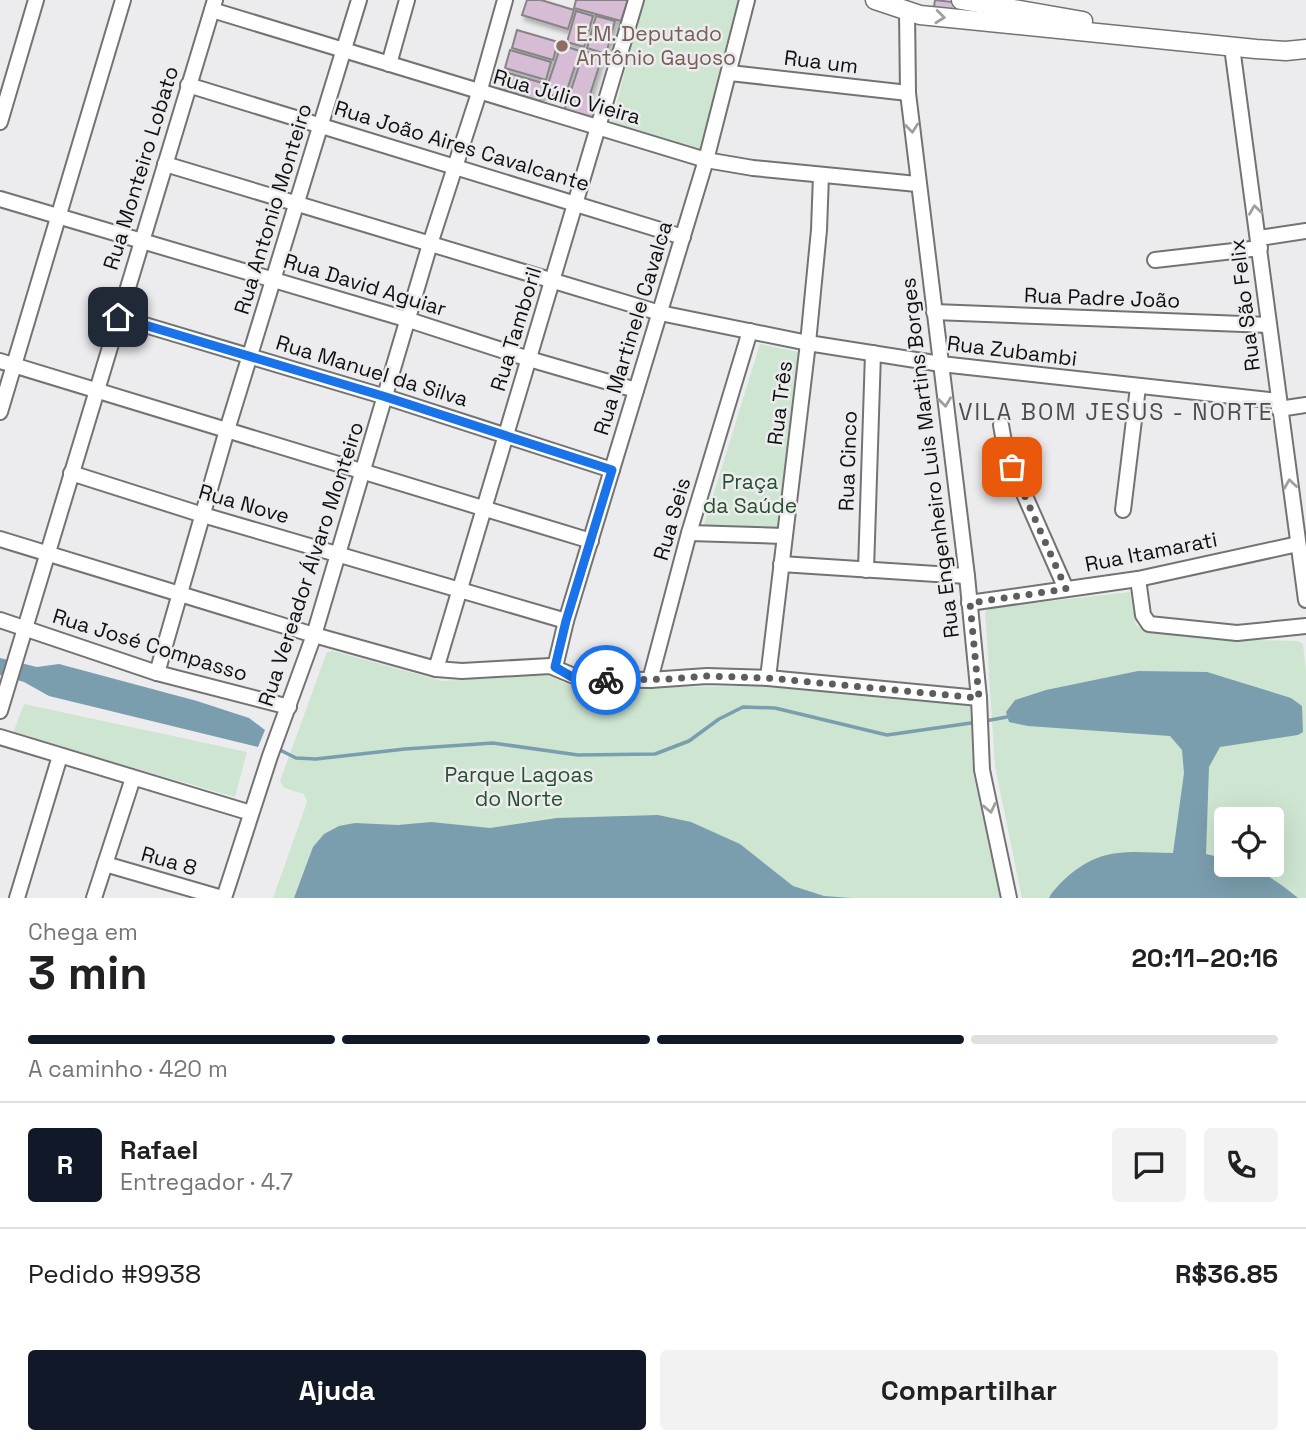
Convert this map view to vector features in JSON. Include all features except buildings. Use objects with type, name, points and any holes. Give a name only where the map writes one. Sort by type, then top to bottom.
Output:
[{"type":"street","points":[[0,122],[36,0]]},
{"type":"street","points":[[0,412],[7,363],[58,218],[123,0]]},
{"type":"street","name":"Rua Antonio Monteiro","points":[[157,673],[359,0]]},
{"type":"street","points":[[389,64],[407,0]]},
{"type":"street","name":"Rua Vereador Álvaro Monteiro","points":[[223,898],[314,635],[505,0]]},
{"type":"street","name":"Rua Tamboril","points":[[436,669],[636,0]]},
{"type":"street","name":"Rua Martinele Cavalca","points":[[555,667],[566,621],[706,160],[747,0]]},
{"type":"street","points":[[875,0],[920,15],[1232,47],[1286,51],[1306,49]]},
{"type":"street","points":[[961,0],[1073,20],[1169,31],[1258,39],[1306,38]]},
{"type":"street","name":"Rua Júlio Vieira","points":[[213,5],[479,93],[706,160],[753,168],[918,184]]},
{"type":"street","name":"Rua Monteiro Lobato","points":[[2,706],[213,5]]},
{"type":"street","name":"Rua Engenheiro Luis Martins Borges","points":[[907,11],[908,93],[970,603],[982,770],[1009,898]]},
{"type":"street","name":"Rua São Felix","points":[[1232,47],[1306,600]]},
{"type":"street","name":"Rua um","points":[[730,73],[908,93]]},
{"type":"street","name":"Rua João Aires Cavalcante","points":[[188,85],[683,237]]},
{"type":"street","name":"Rua Zubambi","points":[[165,164],[660,313],[808,343],[940,364],[1279,405],[1306,405]]},
{"type":"street","name":"Rua Três","points":[[768,678],[808,343],[821,175]]},
{"type":"street","name":"Rua David Aguiar","points":[[0,199],[636,390]]},
{"type":"street","points":[[1155,260],[1259,243],[1306,231]]},
{"type":"street","name":"Rua Padre João","points":[[934,312],[1269,325]]},
{"type":"street","name":"Rua Manuel da Silva","points":[[118,317],[386,397],[612,470]]},
{"type":"street","name":"Rua Seis","points":[[650,680],[689,533],[750,331]]},
{"type":"street","name":"Rua Cinco","points":[[866,570],[873,353]]},
{"type":"street","points":[[7,363],[591,541]]},
{"type":"street","points":[[1123,510],[1138,387]]},
{"type":"street","points":[[1001,425],[1006,453],[1066,589]]},
{"type":"street","name":"Rua Nove","points":[[71,473],[203,515],[566,621]]},
{"type":"street","points":[[689,533],[784,536]]},
{"type":"street","points":[[0,539],[314,635],[436,669],[462,671],[555,667],[581,679],[650,680],[707,676],[768,678],[979,703]]},
{"type":"street","name":"Rua Itamarati","points":[[970,603],[1138,579],[1298,544]]},
{"type":"street","points":[[782,565],[967,576]]},
{"type":"street","points":[[1138,579],[1143,615],[1149,625],[1237,633],[1306,626]]},
{"type":"street","name":"Rua José Compasso","points":[[0,620],[157,673],[289,707]]},
{"type":"street","points":[[0,737],[251,813]]},
{"type":"street","points":[[17,898],[60,756]]},
{"type":"street","points":[[94,898],[133,778]]},
{"type":"street","name":"Rua 8","points":[[105,864],[223,898]]},
{"type":"green space","points":[[643,0],[740,0],[699,153],[611,126]]},
{"type":"green space","name":"Praça da Saúde","points":[[760,344],[803,353],[781,532],[703,528]]},
{"type":"green space","points":[[1130,592],[1136,625],[1147,631],[1211,639],[1298,641],[1303,644],[1306,672],[1306,898],[1022,898],[995,766],[985,612],[990,608]]},
{"type":"green space","name":"Parque Lagoas do Norte","points":[[333,651],[442,681],[537,674],[547,675],[576,688],[767,686],[970,704],[973,773],[1000,898],[273,898],[307,802],[304,794],[284,788],[280,781],[327,652]]},
{"type":"green space","points":[[24,704],[247,752],[235,797],[13,733]]},
{"type":"water","points":[[0,658],[37,667],[59,664],[197,701],[249,718],[265,730],[258,747],[49,696],[24,682],[0,675]]},
{"type":"water","points":[[1138,671],[1207,672],[1291,698],[1302,706],[1303,732],[1298,735],[1220,747],[1209,767],[1206,854],[1214,856],[1214,877],[1269,877],[1298,898],[1049,898],[1067,877],[1092,860],[1117,853],[1173,853],[1184,773],[1182,750],[1170,736],[1028,726],[1009,722],[1006,712],[1015,700],[1046,690]]},
{"type":"water","points":[[658,815],[691,822],[740,844],[793,886],[824,896],[851,898],[294,898],[313,847],[324,834],[339,826],[355,823],[398,825],[431,822],[490,828],[557,818]]},
{"type":"waterway","points":[[278,749],[296,758],[316,759],[493,743],[578,755],[655,754],[689,741],[719,719],[743,707],[775,708],[887,735],[978,722]]},
{"type":"waterway","points":[[985,721],[1007,717]]},
{"type":"way so far","points":[[606,680],[707,676],[768,678],[979,698],[970,603],[1066,589],[1012,467]]},
{"type":"place","name":"E.M. Deputado Antônio Gayoso","points":[[562,46]]},
{"type":"district","name":"VILA BOM JESUS - NORTE","points":[[1116,412]]},
{"type":"route","points":[[118,317],[386,397],[612,470],[566,621],[555,667],[572,677],[606,680]]}]
